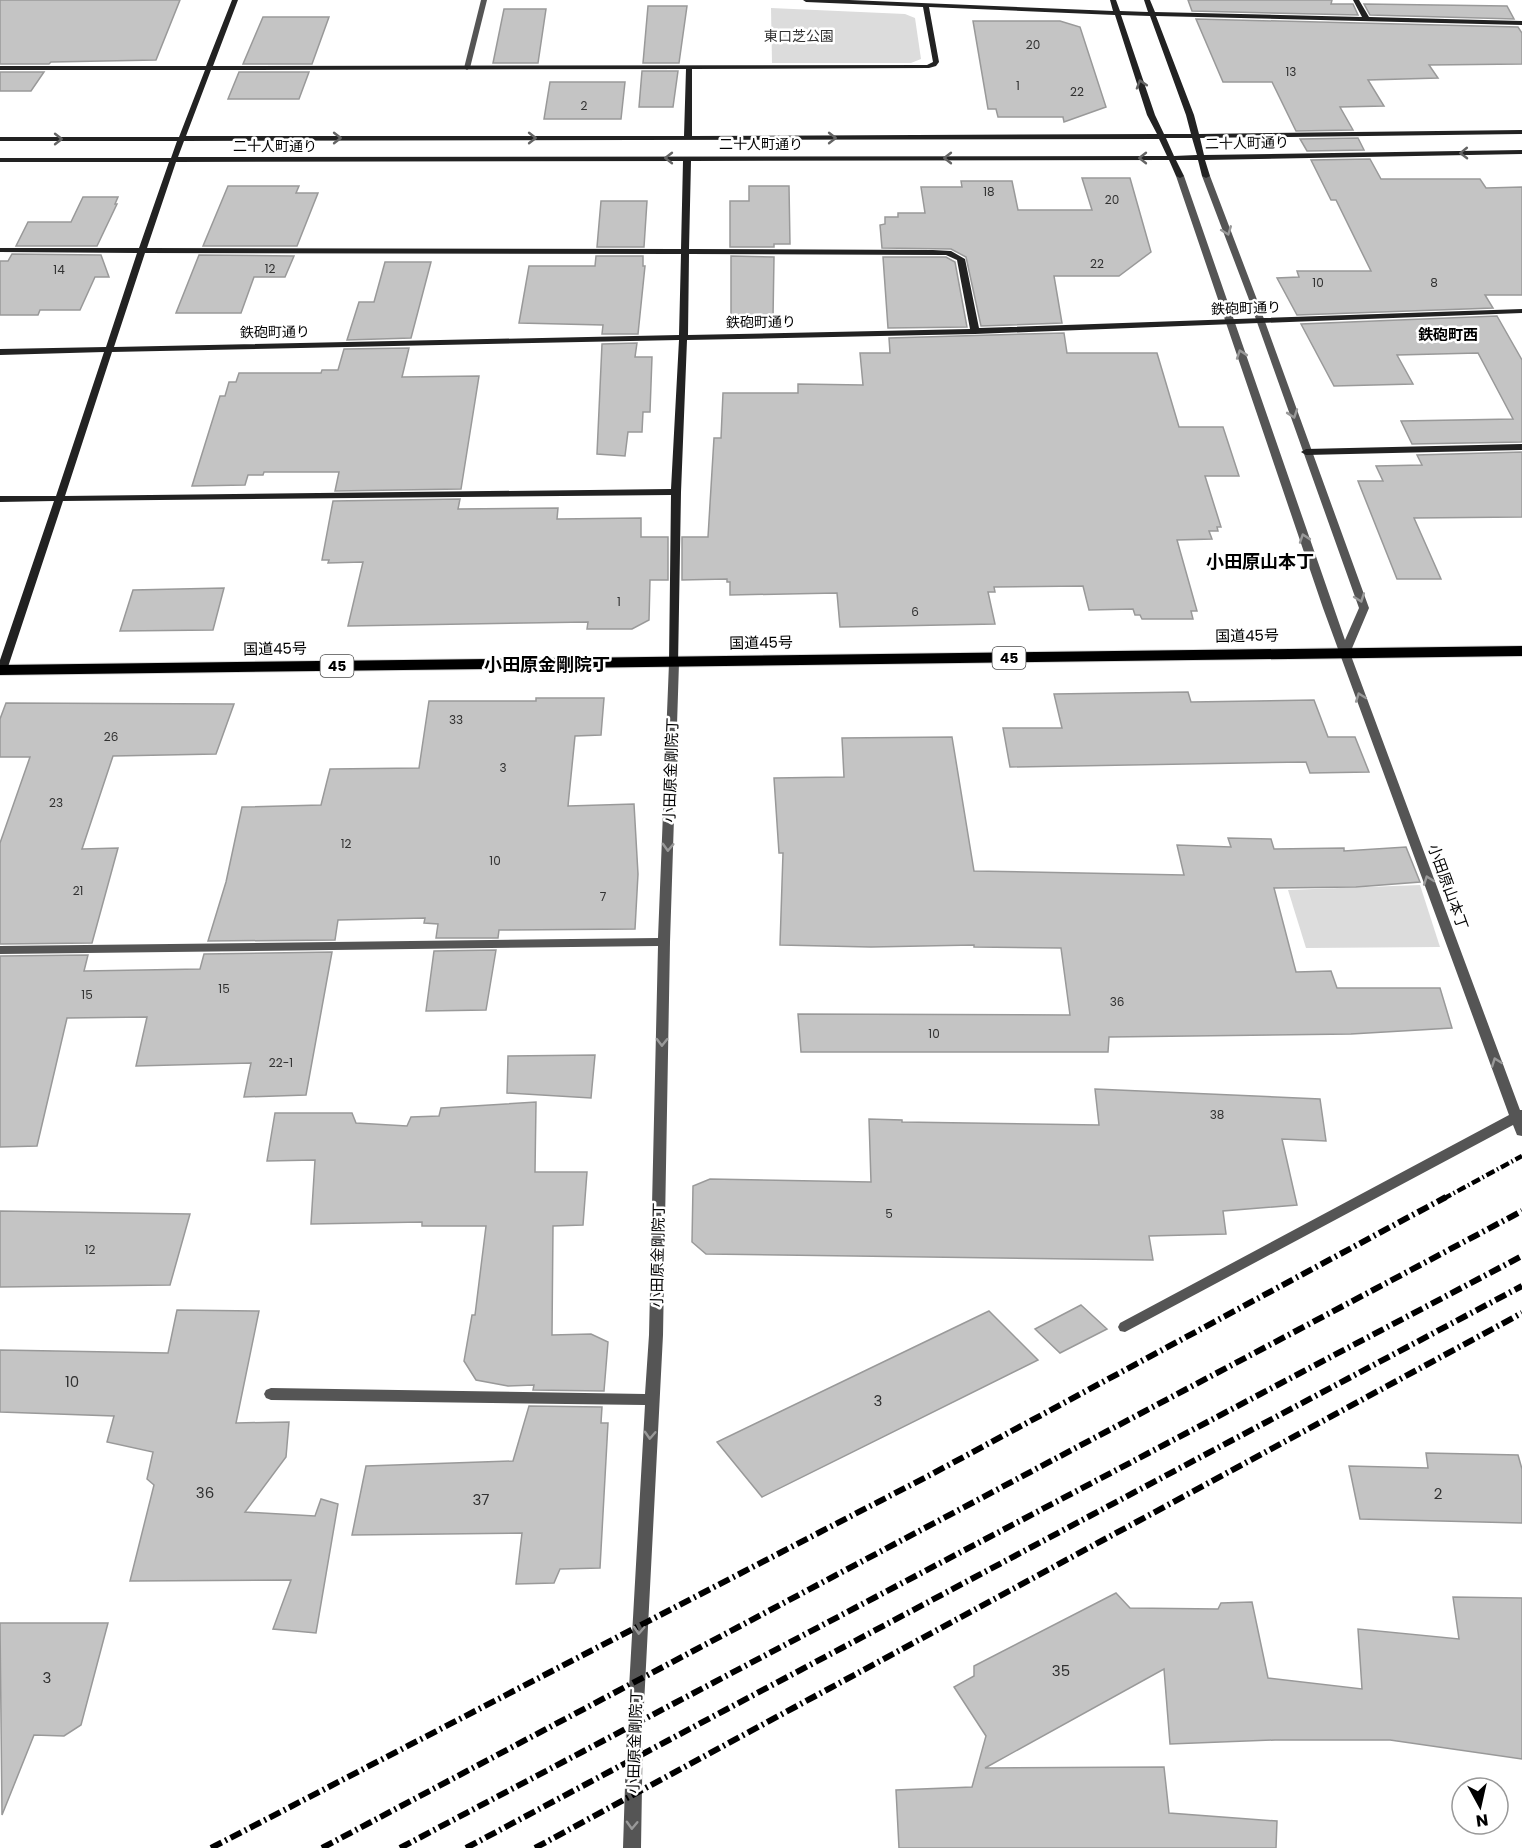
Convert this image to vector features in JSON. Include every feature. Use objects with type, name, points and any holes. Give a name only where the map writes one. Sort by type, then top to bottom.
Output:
[{"type":"highway","name":"国道45号","points":[[1,672],[1522,651]]},
{"type":"street","points":[[1,672],[107,350],[173,159],[234,0]]},
{"type":"street","points":[[467,68],[484,0]]},
{"type":"street","points":[[806,0],[1118,13],[1522,23]]},
{"type":"street","points":[[1113,0],[1151,115],[1171,158]]},
{"type":"street","points":[[1147,0],[1196,137],[1206,176],[1261,321],[1306,452],[1364,608],[1345,653]]},
{"type":"street","points":[[1356,0],[1367,20]]},
{"type":"street","points":[[0,68],[927,68],[936,62],[926,6]]},
{"type":"street","points":[[688,138],[689,68]]},
{"type":"street","name":"二十人町通り","points":[[0,139],[1196,137],[1522,132]]},
{"type":"street","name":"二十人町通り","points":[[0,160],[1171,158],[1522,152]]},
{"type":"street","points":[[674,663],[676,492],[683,337],[687,158]]},
{"type":"street","name":"小田原山本丁","points":[[1171,158],[1180,177],[1345,653],[1519,1116],[1522,1132]]},
{"type":"street","points":[[0,250],[948,253],[961,259],[975,331]]},
{"type":"street","name":"鉄砲町通り","points":[[0,352],[975,331],[1522,311]]},
{"type":"street","points":[[1306,452],[1522,447]]},
{"type":"street","points":[[0,499],[676,492]]},
{"type":"street","name":"小田原金剛院丁","points":[[632,1848],[635,1713],[656,1335],[664,942],[674,663]]},
{"type":"street","points":[[0,950],[664,942]]},
{"type":"street","points":[[1125,1327],[1519,1116]]},
{"type":"street","points":[[272,1394],[652,1400]]},
{"type":"green space","name":"東口芝公園","points":[[771,8],[905,14],[915,18],[921,59],[911,63],[772,63]]},
{"type":"green space","points":[[1420,885],[1440,947],[1306,948],[1288,890]]},
{"type":"building","points":[[0,0],[180,0],[156,60],[0,64]]},
{"type":"building","points":[[1188,0],[1332,0],[1331,4],[1353,4],[1358,15],[1192,11]]},
{"type":"building","points":[[1364,4],[1507,6],[1514,19],[1370,15]]},
{"type":"building","points":[[648,6],[687,6],[679,63],[643,63]]},
{"type":"building","points":[[504,9],[546,9],[538,63],[493,63]]},
{"type":"building","points":[[263,17],[329,17],[312,64],[243,64]]},
{"type":"building","points":[[1196,19],[1518,27],[1522,33],[1522,64],[1429,65],[1438,78],[1368,80],[1384,106],[1340,107],[1353,130],[1296,131],[1272,82],[1223,82]]},
{"type":"building","points":[[973,21],[1060,21],[1080,27],[1106,107],[1064,122],[1063,117],[998,117],[996,109],[988,109]]},
{"type":"building","points":[[642,71],[678,71],[673,107],[639,107]]},
{"type":"building","points":[[0,72],[44,72],[31,91],[0,91]]},
{"type":"building","points":[[239,72],[309,72],[299,99],[228,99]]},
{"type":"building","points":[[550,82],[625,82],[621,119],[544,119]]},
{"type":"building","points":[[1358,138],[1364,150],[1307,151],[1300,139]]},
{"type":"building","points":[[1370,159],[1381,179],[1480,179],[1486,188],[1522,187],[1522,295],[1485,295],[1493,308],[1297,315],[1277,278],[1299,277],[1297,271],[1371,271],[1336,200],[1331,200],[1311,160]]},
{"type":"building","points":[[1082,178],[1130,178],[1151,252],[1119,276],[1054,276],[1062,323],[981,326],[966,257],[951,249],[882,248],[880,225],[885,224],[885,217],[898,217],[898,213],[925,213],[921,187],[962,187],[961,181],[1012,181],[1018,210],[1092,210]]},
{"type":"building","points":[[228,186],[299,186],[296,193],[318,193],[297,246],[203,246]]},
{"type":"building","points":[[749,186],[789,186],[790,244],[774,244],[774,247],[730,247],[730,201],[749,201]]},
{"type":"building","points":[[83,197],[118,197],[115,204],[117,204],[97,246],[16,246],[28,222],[71,222]]},
{"type":"building","points":[[601,201],[647,201],[644,247],[597,247]]},
{"type":"building","points":[[12,254],[101,255],[109,277],[95,277],[80,310],[40,310],[38,315],[0,315],[0,261],[8,261]]},
{"type":"building","points":[[199,255],[294,256],[285,277],[254,277],[241,313],[176,313]]},
{"type":"building","points":[[596,256],[643,256],[643,266],[645,266],[638,334],[602,334],[603,325],[519,323],[529,266],[595,266]]},
{"type":"building","points":[[731,256],[774,257],[773,318],[731,318]]},
{"type":"building","points":[[883,257],[946,257],[955,262],[967,327],[888,328]]},
{"type":"building","points":[[385,262],[431,262],[411,338],[347,340],[359,302],[374,302]]},
{"type":"building","points":[[1497,316],[1522,360],[1522,442],[1412,444],[1401,421],[1513,419],[1478,353],[1397,355],[1413,384],[1334,386],[1301,324]]},
{"type":"building","points":[[1064,333],[1067,353],[1157,353],[1179,427],[1223,427],[1239,476],[1205,476],[1221,527],[1217,527],[1218,531],[1209,531],[1212,539],[1177,540],[1197,611],[1191,611],[1193,619],[1142,619],[1140,615],[1135,615],[1133,609],[1089,610],[1083,586],[994,587],[995,592],[988,592],[995,624],[840,627],[837,593],[730,595],[730,582],[727,582],[727,579],[682,580],[682,537],[708,537],[714,438],[721,438],[723,393],[798,393],[798,384],[863,385],[860,353],[890,353],[889,338]]},
{"type":"building","points":[[637,343],[635,357],[652,357],[650,412],[643,412],[642,432],[628,432],[625,456],[597,454],[602,344]]},
{"type":"building","points":[[409,348],[402,377],[479,376],[461,489],[335,491],[339,472],[264,472],[263,475],[248,475],[245,485],[192,486],[220,396],[225,396],[229,382],[236,382],[239,373],[321,373],[322,370],[338,370],[344,349]]},
{"type":"building","points":[[1522,452],[1522,517],[1414,518],[1441,579],[1397,579],[1358,481],[1383,481],[1376,466],[1422,465],[1417,455]]},
{"type":"building","points":[[460,499],[458,509],[558,508],[557,519],[641,518],[641,537],[668,537],[668,580],[650,580],[649,620],[632,629],[587,629],[588,622],[348,626],[363,562],[328,563],[329,560],[322,560],[333,501]]},
{"type":"building","points":[[224,588],[213,630],[120,631],[133,590]]},
{"type":"building","points":[[1188,692],[1191,702],[1314,700],[1328,737],[1355,737],[1369,772],[1310,773],[1306,762],[1010,767],[1003,728],[1062,728],[1054,694]]},
{"type":"building","points":[[536,698],[604,698],[601,735],[575,736],[568,806],[634,804],[638,874],[635,929],[499,930],[498,938],[436,938],[438,924],[424,923],[425,918],[338,920],[335,940],[208,941],[226,882],[242,807],[321,805],[330,769],[419,768],[429,701],[536,701]]},
{"type":"building","points":[[6,703],[234,704],[216,754],[113,756],[82,849],[118,848],[92,943],[0,944],[0,843],[30,757],[0,757],[0,719]]},
{"type":"building","points":[[952,737],[974,871],[1184,875],[1177,845],[1231,847],[1228,838],[1271,839],[1274,849],[1344,848],[1344,851],[1406,847],[1420,882],[1356,887],[1274,888],[1296,972],[1331,971],[1337,988],[1440,988],[1452,1028],[1351,1034],[1109,1037],[1108,1052],[801,1052],[798,1014],[1070,1015],[1061,948],[974,947],[974,945],[871,947],[780,945],[783,853],[779,853],[774,778],[844,777],[842,738]]},
{"type":"building","points":[[496,950],[486,1010],[426,1011],[434,951]]},
{"type":"building","points":[[332,952],[306,1095],[244,1097],[251,1063],[136,1066],[147,1017],[67,1018],[37,1146],[0,1147],[0,956],[88,955],[84,971],[200,969],[204,954]]},
{"type":"building","points":[[595,1055],[591,1098],[507,1093],[508,1056]]},
{"type":"building","points":[[1095,1089],[1320,1099],[1326,1141],[1282,1139],[1297,1205],[1223,1211],[1226,1234],[1149,1236],[1153,1260],[706,1254],[692,1242],[693,1186],[710,1179],[871,1182],[869,1119],[902,1120],[902,1122],[1099,1125]]},
{"type":"building","points":[[536,1102],[535,1172],[587,1172],[583,1225],[553,1226],[552,1335],[591,1334],[608,1342],[604,1391],[533,1390],[534,1385],[508,1386],[476,1380],[464,1361],[472,1315],[475,1315],[486,1226],[422,1226],[422,1222],[311,1224],[315,1160],[267,1161],[275,1113],[352,1113],[356,1123],[407,1126],[411,1117],[439,1116],[441,1108]]},
{"type":"building","points":[[0,1211],[190,1214],[170,1285],[0,1287]]},
{"type":"building","points":[[1081,1305],[1107,1329],[1060,1353],[1035,1329]]},
{"type":"building","points":[[177,1310],[259,1311],[236,1423],[289,1422],[286,1457],[245,1512],[315,1516],[321,1499],[338,1504],[316,1633],[273,1629],[291,1580],[130,1581],[154,1485],[147,1479],[153,1452],[107,1442],[114,1416],[0,1412],[0,1350],[168,1353]]},
{"type":"building","points":[[989,1311],[1038,1360],[762,1497],[717,1442]]},
{"type":"building","points":[[529,1406],[602,1407],[601,1423],[608,1423],[600,1568],[560,1569],[554,1583],[516,1584],[522,1533],[352,1535],[366,1466],[513,1461]]},
{"type":"building","points":[[1426,1453],[1518,1455],[1522,1469],[1522,1523],[1360,1519],[1349,1466],[1428,1468]]},
{"type":"building","points":[[1116,1593],[1130,1608],[1218,1609],[1221,1603],[1252,1602],[1268,1678],[1362,1689],[1358,1629],[1459,1639],[1453,1597],[1522,1598],[1522,1759],[1390,1740],[1275,1740],[1170,1744],[1164,1669],[985,1768],[1164,1767],[1169,1813],[1277,1821],[1276,1848],[899,1848],[896,1790],[972,1787],[986,1736],[954,1687],[974,1676],[974,1666]]},
{"type":"building","points":[[0,1623],[108,1623],[81,1725],[64,1736],[34,1735],[2,1815]]},
{"type":"railway","points":[[1443,1199],[1522,1156]]},
{"type":"railway","points":[[211,1848],[932,1474],[1446,1197]]},
{"type":"railway","points":[[322,1848],[1522,1211]]},
{"type":"railway","points":[[400,1848],[1522,1256]]},
{"type":"railway","points":[[466,1848],[1522,1286]]},
{"type":"railway","points":[[535,1848],[1522,1313]]},
{"type":"district","name":"鉄砲町西","points":[[1448,335]]},
{"type":"district","name":"小田原山本丁","points":[[1260,562]]},
{"type":"district","name":"小田原金剛院丁","points":[[547,665]]}]
